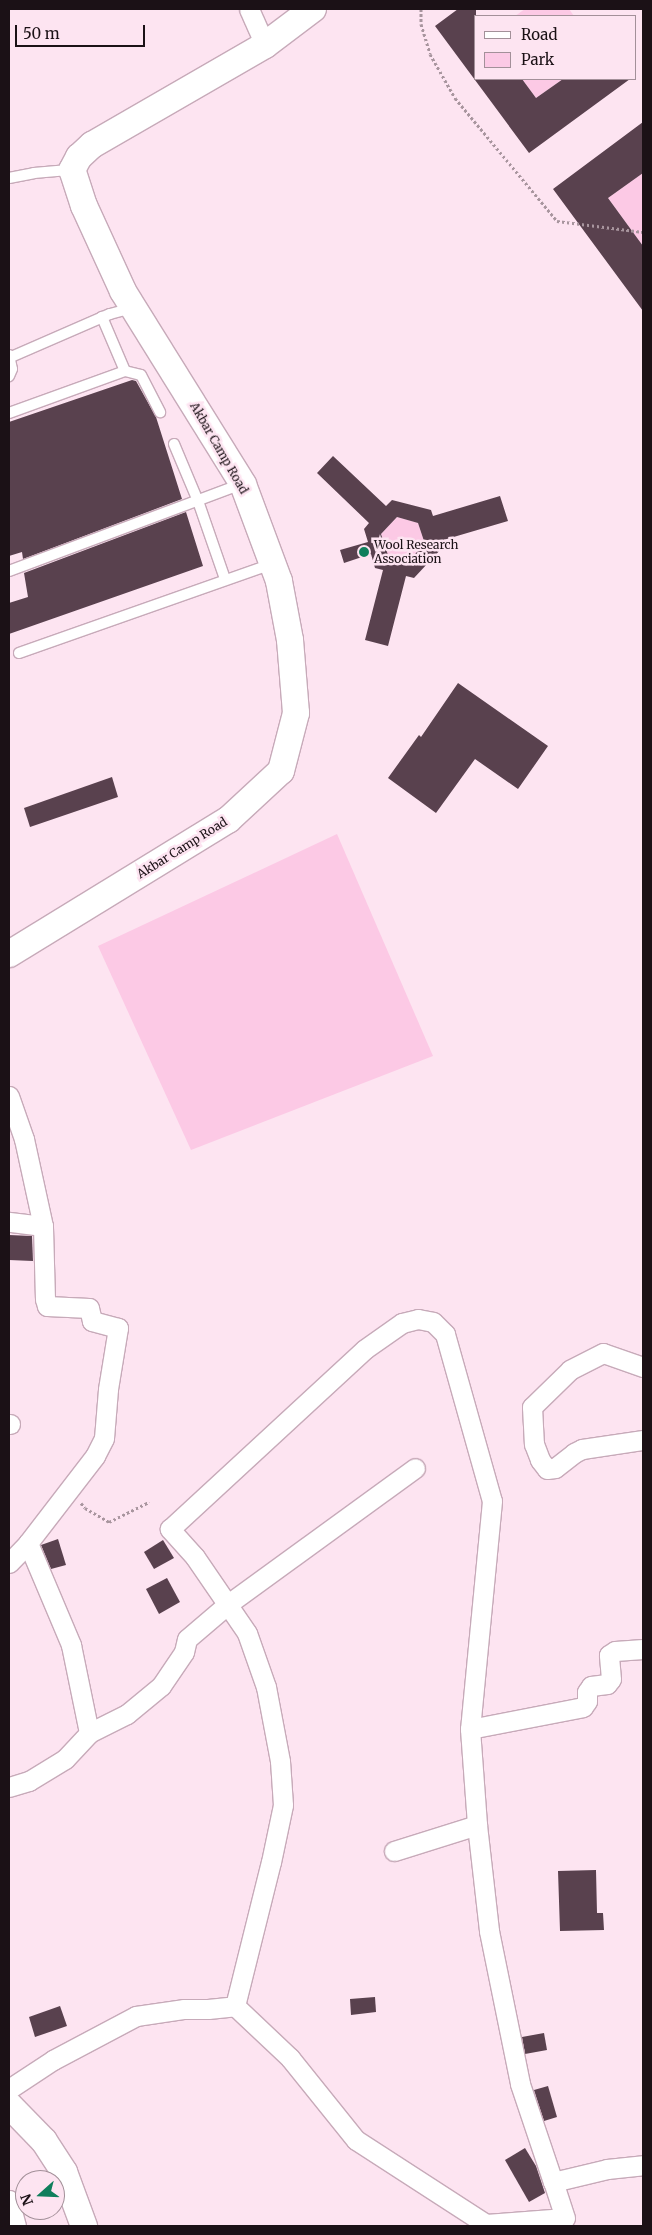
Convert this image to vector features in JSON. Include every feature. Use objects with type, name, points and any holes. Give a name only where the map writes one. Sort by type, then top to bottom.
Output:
[{"type":"street","points":[[249,9],[265,45]]},
{"type":"street","points":[[72,170],[79,157],[92,145],[265,45],[313,9]]},
{"type":"street","name":"Akbar Camp Road","points":[[9,954],[228,820],[281,771],[296,714],[290,640],[278,581],[243,484],[123,291],[84,206],[72,170]]},
{"type":"street","points":[[9,1096],[24,1139],[42,1226],[47,1306],[89,1308],[92,1321],[118,1328],[108,1389],[104,1438],[95,1456],[28,1543],[9,1563]]},
{"type":"street","points":[[9,1222],[42,1226]]},
{"type":"street","points":[[9,2089],[53,2060],[136,2016],[184,2009],[235,2006],[290,2058],[356,2140],[486,2224],[569,2222],[553,2182],[520,2084],[489,1931],[477,1824],[470,1729],[492,1501],[452,1354],[445,1334],[434,1322],[418,1319],[402,1323],[365,1349],[170,1529],[195,1557],[247,1633],[266,1687],[280,1761],[283,1806],[235,2006]]},
{"type":"street","points":[[643,1367],[603,1353],[570,1370],[532,1407],[534,1444],[540,1460],[547,1469],[555,1468],[574,1453],[582,1450],[643,1440]]},
{"type":"street","points":[[9,1787],[29,1781],[65,1759],[90,1733],[127,1714],[161,1686],[184,1652],[187,1639],[228,1604],[415,1468]]},
{"type":"street","points":[[28,1543],[71,1646],[90,1733]]},
{"type":"street","points":[[470,1729],[583,1707],[587,1701],[587,1692],[592,1686],[607,1684],[611,1679],[609,1655],[615,1651],[643,1649]]},
{"type":"street","points":[[394,1851],[477,1824]]},
{"type":"street","points":[[9,2104],[44,2141],[64,2172],[84,2226]]},
{"type":"street","points":[[553,2182],[643,2164]]},
{"type":"street","points":[[9,2200],[16,2226]]},
{"type":"lane","points":[[9,178],[34,173],[72,170]]},
{"type":"lane","points":[[9,376],[12,369],[10,356],[102,317],[134,308]]},
{"type":"lane","points":[[102,317],[125,371]]},
{"type":"lane","points":[[9,413],[125,371],[141,374],[160,412]]},
{"type":"lane","points":[[174,444],[198,501],[225,580]]},
{"type":"lane","points":[[9,571],[243,484]]},
{"type":"lane","points":[[19,653],[272,564]]},
{"type":"path","points":[[422,9],[421,24],[430,54],[455,98],[557,221],[643,232]]},
{"type":"path","points":[[70,1488],[85,1508],[109,1522],[149,1502]]},
{"type":"green space","points":[[525,9],[569,9],[573,15],[516,15]]},
{"type":"green space","points":[[523,80],[562,80],[536,98]]},
{"type":"green space","points":[[643,173],[643,246],[608,198]]},
{"type":"green space","points":[[397,517],[418,523],[425,544],[409,560],[388,555],[381,534]]},
{"type":"green space","points":[[337,834],[433,1056],[191,1150],[98,946]]},
{"type":"building","points":[[458,9],[476,9],[476,15],[474,15],[474,79],[435,26]]},
{"type":"building","points":[[475,80],[523,80],[536,98],[562,80],[629,80],[529,153]]},
{"type":"building","points":[[643,122],[643,173],[608,198],[643,246],[643,311],[553,189]]},
{"type":"building","points":[[132,380],[136,381],[156,417],[182,499],[23,559],[22,552],[9,556],[9,422]]},
{"type":"building","name":"Wool Research Association","points":[[333,456],[386,506],[392,500],[431,510],[433,516],[500,496],[508,521],[440,541],[442,548],[414,578],[406,576],[388,646],[365,640],[383,570],[375,568],[371,554],[344,563],[340,550],[368,542],[364,529],[369,523],[317,473]],"holes":[[[397,517],[418,523],[425,544],[409,560],[388,555],[381,534]]]},
{"type":"building","points":[[186,512],[203,566],[9,634],[9,603],[28,597],[24,573]]},
{"type":"building","points":[[458,683],[548,746],[518,789],[475,759],[436,813],[388,778],[419,735],[421,737]]},
{"type":"building","points":[[112,777],[118,797],[30,827],[24,808]]},
{"type":"building","points":[[9,1235],[32,1236],[33,1261],[9,1260]]},
{"type":"building","points":[[58,1539],[66,1565],[51,1569],[41,1545]]},
{"type":"building","points":[[163,1540],[174,1558],[154,1569],[144,1552]]},
{"type":"building","points":[[167,1578],[180,1602],[159,1614],[146,1589]]},
{"type":"building","points":[[596,1870],[597,1913],[603,1913],[604,1930],[560,1931],[558,1871]]},
{"type":"building","points":[[375,1997],[376,2012],[351,2015],[350,1999]]},
{"type":"building","points":[[60,2006],[67,2026],[35,2037],[29,2017]]},
{"type":"building","points":[[544,2033],[547,2050],[525,2054],[522,2037]]},
{"type":"building","points":[[548,2086],[557,2117],[544,2121],[534,2090]]},
{"type":"building","points":[[525,2148],[536,2166],[545,2193],[529,2202],[505,2160]]},
{"type":"place","name":"Wool Research Association","points":[[364,552]]}]
